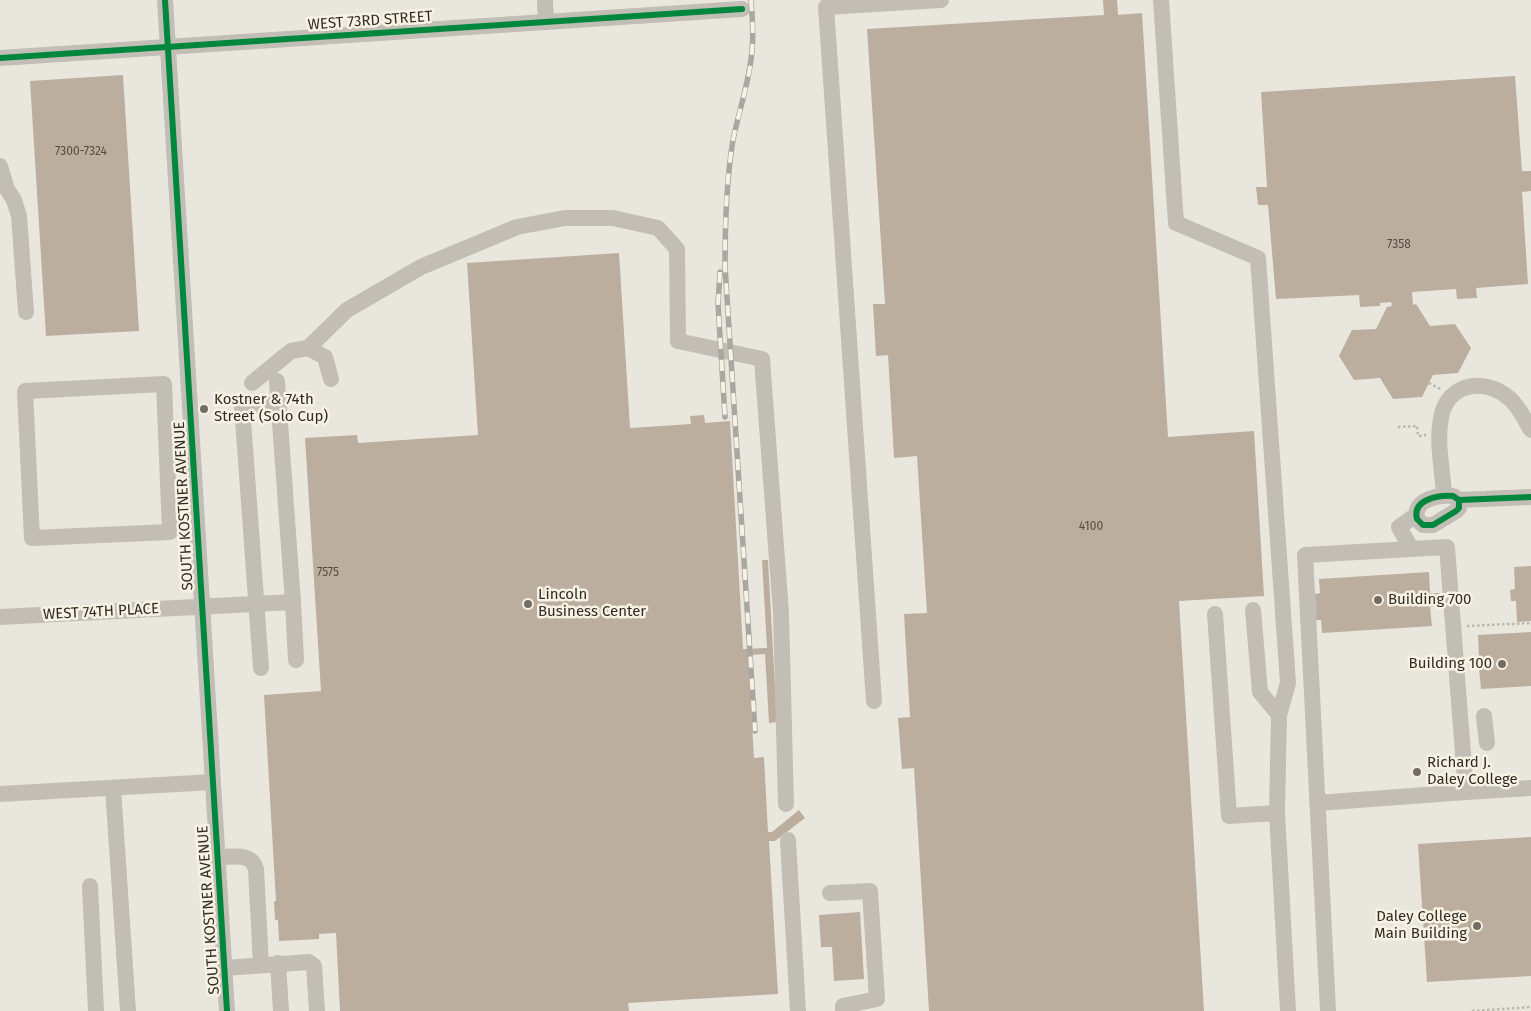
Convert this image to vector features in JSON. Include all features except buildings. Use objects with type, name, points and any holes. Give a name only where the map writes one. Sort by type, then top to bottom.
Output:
[{"type":"street","name":"SOUTH KOSTNER AVENUE","points":[[164,0],[227,1011]]},
{"type":"street","points":[[545,0],[546,22]]},
{"type":"street","points":[[874,701],[826,6],[941,0]]},
{"type":"street","points":[[1161,0],[1176,223],[1258,258],[1288,683],[1279,715],[1277,813],[1288,1011]]},
{"type":"street","name":"WEST 73RD STREET","points":[[0,58],[546,22],[678,7],[742,9]]},
{"type":"street","points":[[0,166],[7,189],[14,200],[19,216],[26,312]]},
{"type":"street","points":[[252,383],[291,351],[308,348],[347,310],[421,267],[517,228],[566,218],[614,218],[658,228],[676,249],[678,341],[762,359],[781,613],[786,804]]},
{"type":"street","points":[[308,348],[325,357],[331,378]]},
{"type":"street","points":[[277,382],[296,660]]},
{"type":"street","points":[[164,384],[169,507],[170,532],[32,538],[26,391],[164,384]]},
{"type":"street","points":[[1408,546],[1399,527],[1422,520],[1434,525],[1459,508],[1451,498],[1440,442],[1440,420],[1443,409],[1449,399],[1458,391],[1470,386],[1486,385],[1497,389],[1511,399],[1531,430]]},
{"type":"street","points":[[261,668],[242,406],[279,404]]},
{"type":"street","points":[[168,483],[195,482]]},
{"type":"street","points":[[1408,546],[1422,520],[1419,506],[1431,498],[1531,497]]},
{"type":"street","points":[[169,507],[196,505]]},
{"type":"street","points":[[1328,1011],[1305,555],[1408,546],[1447,547],[1466,792]]},
{"type":"street","name":"WEST 74TH PLACE","points":[[0,616],[293,602]]},
{"type":"street","points":[[1253,610],[1260,692],[1279,715]]},
{"type":"street","points":[[1215,614],[1229,816],[1277,813]]},
{"type":"street","points":[[1484,716],[1487,743]]},
{"type":"street","points":[[0,794],[213,782]]},
{"type":"street","points":[[113,788],[128,1011]]},
{"type":"street","points":[[1317,803],[1531,788]]},
{"type":"street","points":[[788,840],[798,1011]]},
{"type":"street","points":[[218,857],[242,856],[252,860],[254,863],[270,964],[281,1011]]},
{"type":"street","points":[[90,886],[96,1011]]},
{"type":"street","points":[[830,893],[870,891],[877,1000],[843,1006],[843,1011]]},
{"type":"street","points":[[225,968],[309,962],[312,964],[317,1011]]},
{"type":"path","points":[[1429,383],[1446,392]]},
{"type":"path","points":[[1467,626],[1531,623]]},
{"type":"path","points":[[1472,1011],[1531,1007]]},
{"type":"railway","points":[[751,0],[752,50],[749,72],[735,129],[729,171],[726,203],[725,266],[755,731]]},
{"type":"railway","points":[[720,272],[718,304],[725,417]]},
{"type":"cycle path","points":[[165,0],[227,1011]]},
{"type":"cycle path","points":[[0,58],[742,9]]},
{"type":"cycle path","points":[[1459,500],[1459,508],[1456,511],[1433,525],[1423,525],[1417,519],[1417,512],[1423,503],[1441,496],[1453,496],[1459,500],[1531,497]]},
{"type":"place","name":"Kostner & 74th Street (Solo Cup)","points":[[204,409]]},
{"type":"place","name":"Building 700","points":[[1378,600]]},
{"type":"place","name":"Lincoln Business Center","points":[[528,604]]},
{"type":"place","name":"Building 100","points":[[1502,664]]},
{"type":"place","name":"Richard J. Daley College","points":[[1417,772]]},
{"type":"place","name":"Daley College Main Building","points":[[1477,926]]}]
